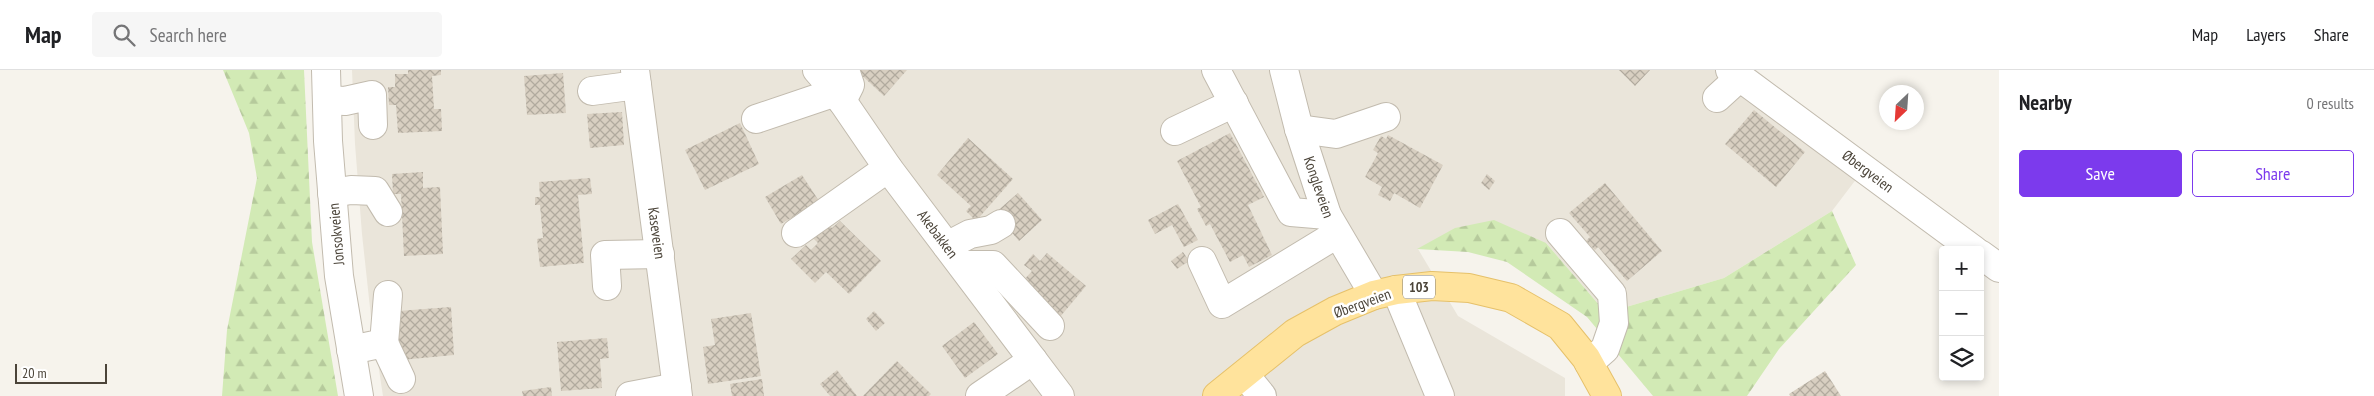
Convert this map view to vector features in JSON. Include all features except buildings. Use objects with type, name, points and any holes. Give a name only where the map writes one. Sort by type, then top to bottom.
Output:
[{"type":"main road","name":"Øbergveien","points":[[1217,396],[1295,333],[1335,311],[1385,293],[1432,286],[1460,288],[1511,298],[1560,326],[1589,363],[1607,396]]},
{"type":"street","name":"Jonsokveien","points":[[326,70],[332,193],[339,276],[359,396]]},
{"type":"street","name":"Akebakken","points":[[817,70],[841,88],[888,168],[1060,396]]},
{"type":"street","points":[[1216,70],[1291,212],[1332,224]]},
{"type":"street","name":"Kongleveien","points":[[1284,70],[1300,129],[1332,224],[1352,254],[1385,293],[1440,396]]},
{"type":"street","points":[[1718,98],[1735,73]]},
{"type":"street","name":"Øbergveien","points":[[1735,73],[1969,246]]},
{"type":"street","points":[[592,91],[636,78]]},
{"type":"street","name":"Kaseveien","points":[[636,78],[678,392]]},
{"type":"street","points":[[756,119],[841,88]]},
{"type":"street","points":[[327,100],[345,101],[372,95],[373,125]]},
{"type":"street","points":[[1175,131],[1234,103]]},
{"type":"street","points":[[1300,129],[1336,134],[1386,117]]},
{"type":"street","points":[[796,233],[888,168]]},
{"type":"street","points":[[332,193],[351,190],[375,191],[388,212]]},
{"type":"street","points":[[1001,224],[991,230],[970,234],[954,256],[993,265],[1050,326]]},
{"type":"street","points":[[1202,261],[1222,304],[1332,224]]},
{"type":"street","points":[[1560,233],[1612,294],[1614,323],[1605,349],[1589,363]]},
{"type":"street","points":[[607,286],[605,255],[660,254]]},
{"type":"street","points":[[1984,257],[1999,268]]},
{"type":"street","points":[[388,296],[384,343],[401,379]]},
{"type":"street","points":[[351,350],[384,343]]},
{"type":"street","points":[[980,396],[1034,360]]},
{"type":"street","points":[[1245,375],[1262,396]]},
{"type":"street","points":[[630,396],[678,392]]},
{"type":"shaded area","points":[[352,70],[1756,70],[1870,161],[1832,211],[1724,278],[1606,313],[1546,243],[1418,249],[1458,316],[1565,378],[1565,396],[383,396],[371,317],[362,234],[355,144]]},
{"type":"green space","points":[[223,70],[304,70],[312,242],[338,396],[222,396],[227,330],[257,178],[249,133]]},
{"type":"green space","points":[[1832,211],[1856,265],[1779,349],[1747,396],[1653,396],[1587,317],[1507,262],[1468,252],[1417,249],[1455,228],[1494,220],[1546,243],[1606,313],[1724,278]]}]
